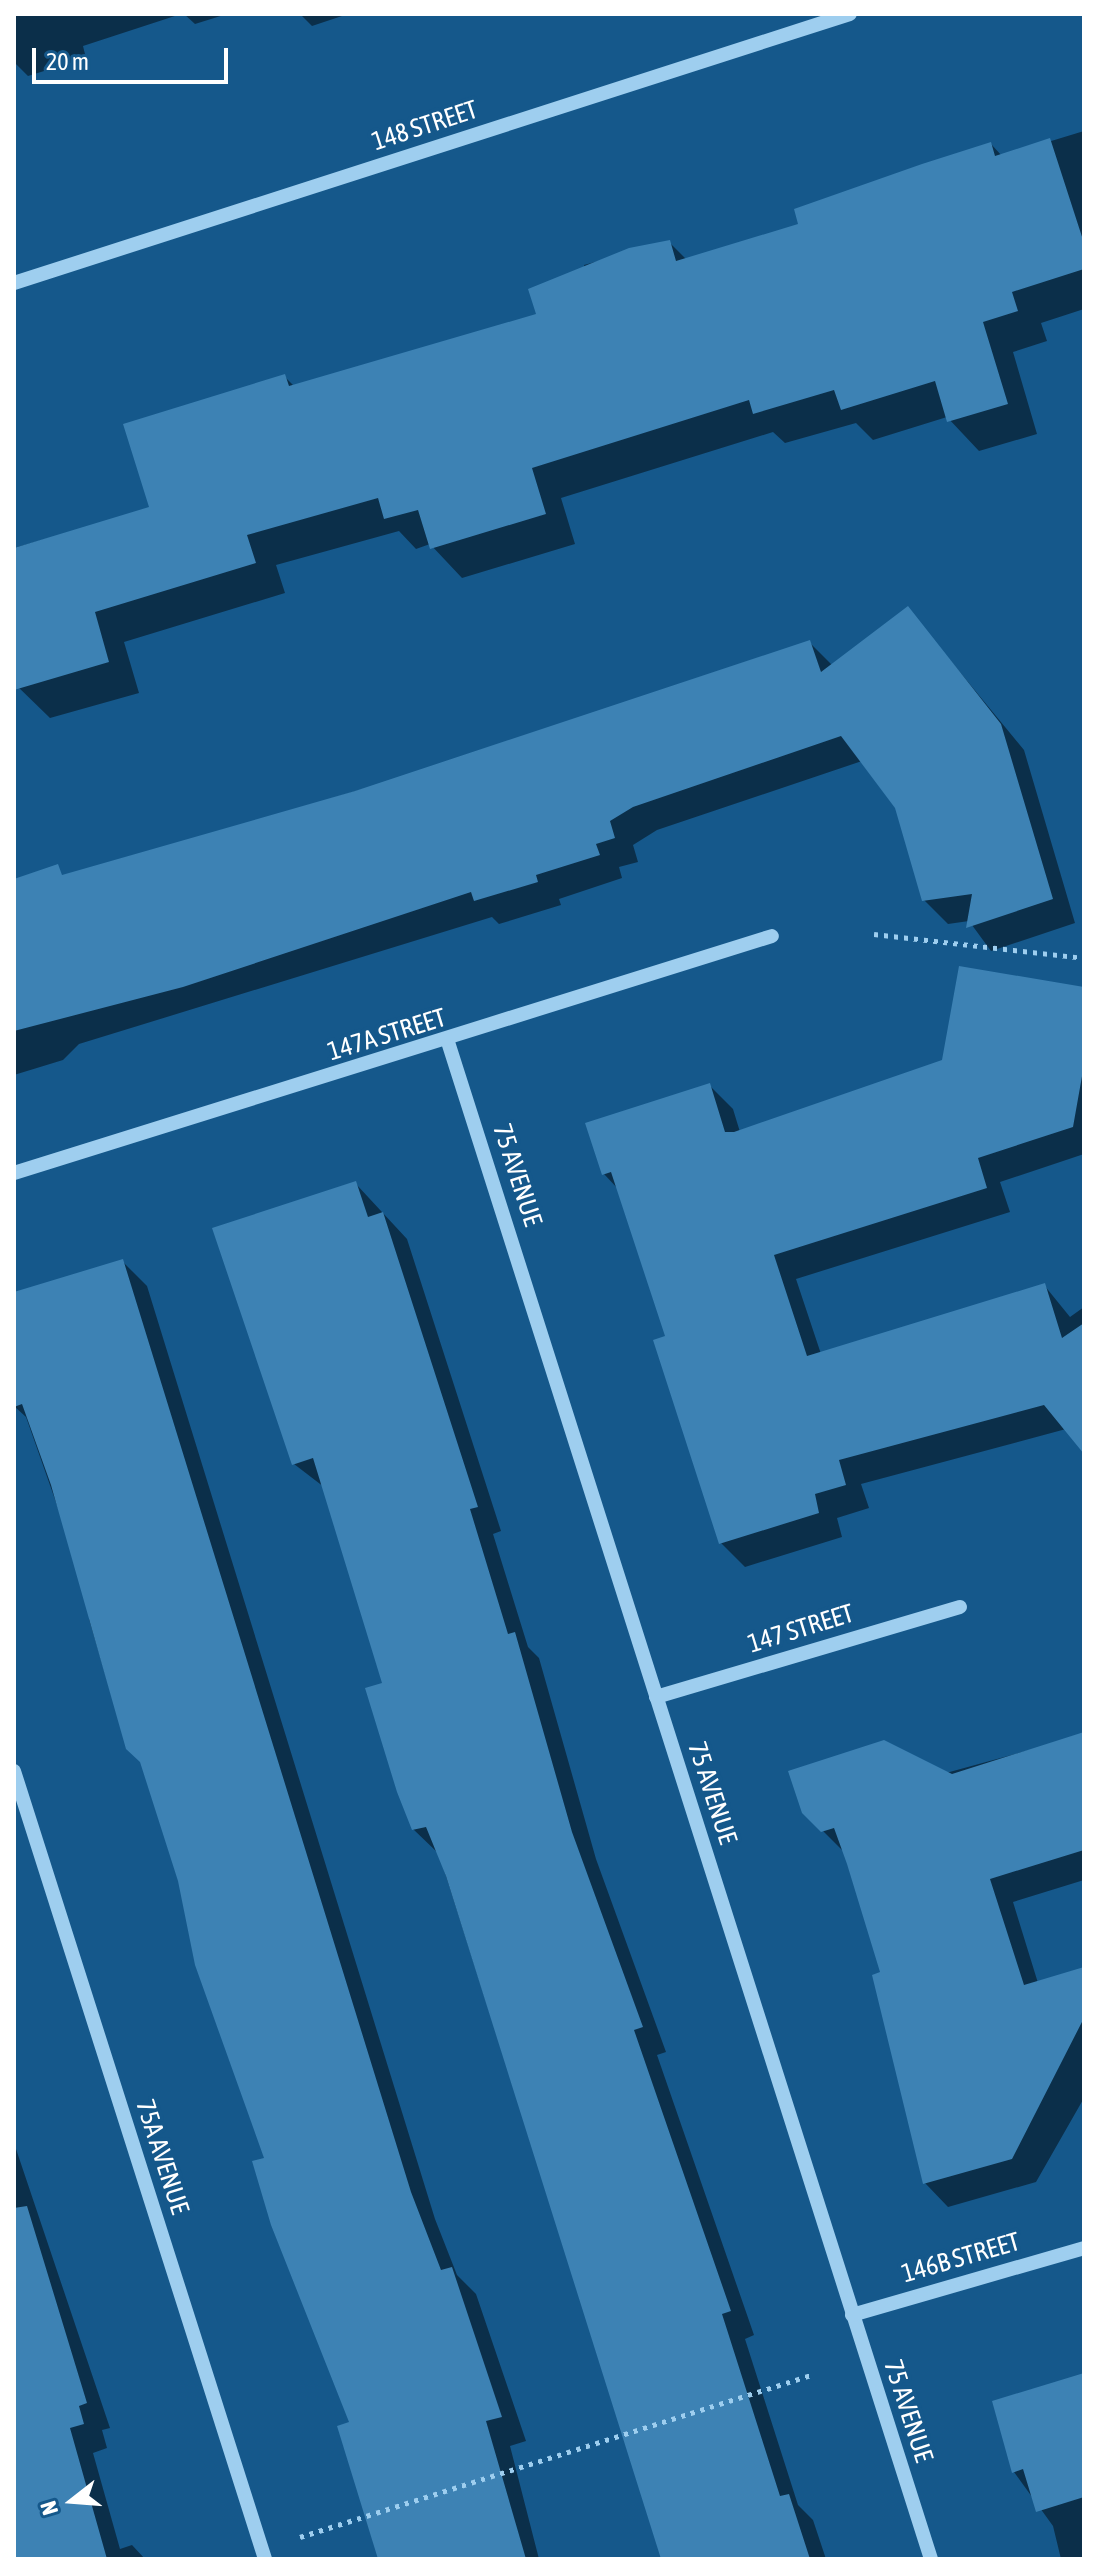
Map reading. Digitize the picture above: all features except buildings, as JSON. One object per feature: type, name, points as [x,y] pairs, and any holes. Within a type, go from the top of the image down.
[{"type":"street","name":"148 STREET","points":[[14,283],[850,14]]},
{"type":"street","name":"147A STREET","points":[[14,1173],[448,1042],[772,936]]},
{"type":"street","name":"75 AVENUE","points":[[448,1042],[931,2559]]},
{"type":"street","name":"147 STREET","points":[[656,1697],[960,1607]]},
{"type":"street","name":"75A AVENUE","points":[[14,1771],[265,2559]]},
{"type":"street","name":"146B STREET","points":[[852,2315],[1084,2248]]},
{"type":"path","points":[[874,934],[1084,958]]},
{"type":"path","points":[[298,2537],[814,2374]]}]
